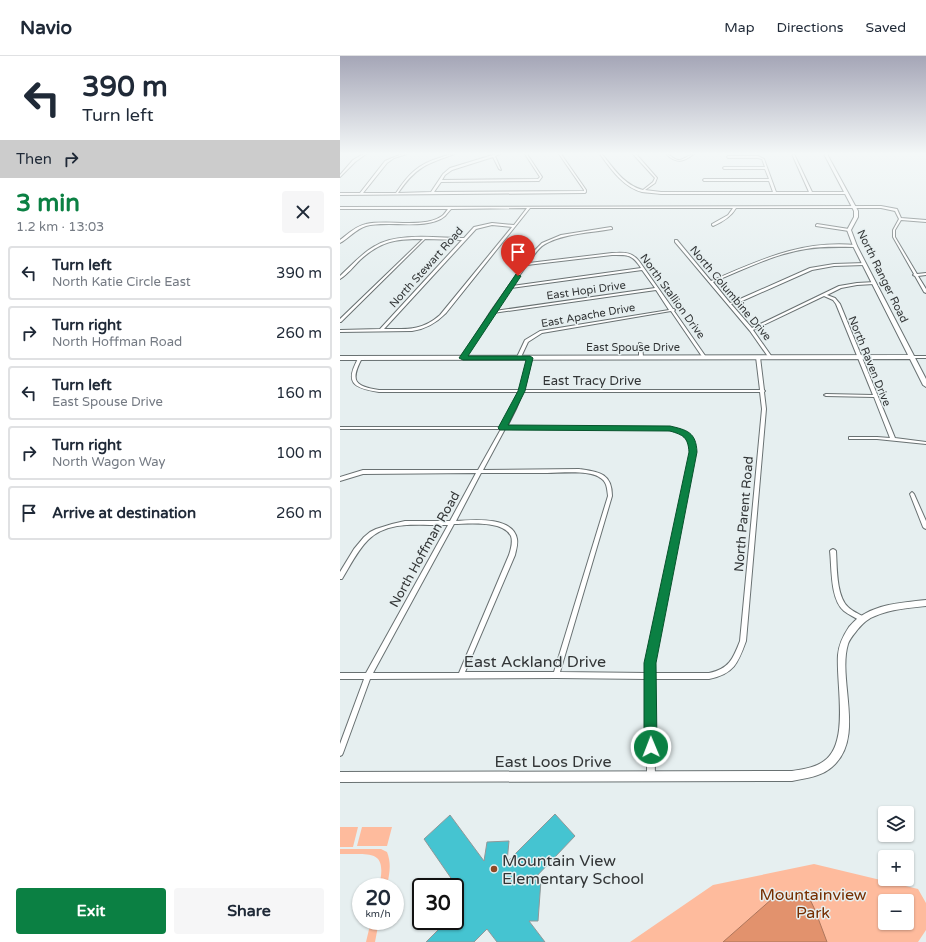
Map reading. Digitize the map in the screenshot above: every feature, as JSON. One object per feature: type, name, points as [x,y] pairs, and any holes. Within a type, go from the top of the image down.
[{"type":"street","points":[[848,195],[854,207]]},
{"type":"street","points":[[713,225],[734,212],[735,207]]},
{"type":"street","points":[[340,208],[854,207],[891,208],[896,210],[900,219]]},
{"type":"street","name":"North Ranger Road","points":[[854,207],[856,214],[849,230],[855,246],[926,385]]},
{"type":"street","points":[[340,242],[352,232],[365,225],[379,223],[433,222],[444,216],[450,208]]},
{"type":"street","points":[[340,331],[420,329],[439,319],[529,208]]},
{"type":"street","points":[[900,219],[926,221]]},
{"type":"street","points":[[900,219],[894,230],[894,237],[926,292]]},
{"type":"street","name":"North Stewart Road","points":[[381,330],[475,228],[499,224],[514,226]]},
{"type":"street","points":[[817,225],[849,230]]},
{"type":"street","points":[[463,358],[492,312],[534,253],[548,241],[569,235],[611,228]]},
{"type":"street","points":[[340,278],[377,245],[393,240],[424,238],[464,239]]},
{"type":"street","points":[[340,321],[424,238]]},
{"type":"street","name":"North Columbine Drive","points":[[676,241],[751,330],[770,357]]},
{"type":"street","points":[[711,282],[758,262],[790,251],[812,247],[855,246]]},
{"type":"street","name":"North Stallion Drive","points":[[526,264],[623,253],[630,254],[635,258],[673,310],[704,357]]},
{"type":"street","points":[[729,304],[811,269],[834,265],[864,264]]},
{"type":"street","points":[[510,287],[643,269]]},
{"type":"street","points":[[915,275],[926,274]]},
{"type":"street","points":[[751,330],[824,295],[849,285],[874,283]]},
{"type":"street","name":"East Hopi Drive","points":[[492,312],[657,289]]},
{"type":"street","name":"North Raven Drive","points":[[824,295],[834,299],[838,304],[893,440]]},
{"type":"street","name":"East Apache Drive","points":[[519,358],[526,341],[541,332],[673,310]]},
{"type":"street","points":[[640,344],[641,357]]},
{"type":"street","name":"North Parent Road","points":[[728,670],[738,656],[743,642],[764,410],[758,357]]},
{"type":"street","name":"East Spouse Drive","points":[[340,358],[926,357]]},
{"type":"street","name":"East Tracy Drive","points":[[360,358],[353,370],[352,377],[353,382],[358,387],[366,389],[522,391],[763,391]]},
{"type":"street","name":"North Hoffman Road","points":[[340,753],[368,676],[522,391],[530,358]]},
{"type":"street","points":[[826,395],[875,396]]},
{"type":"street","points":[[340,428],[661,428],[678,430],[690,437],[693,452],[650,663],[651,776]]},
{"type":"street","points":[[851,438],[926,443]]},
{"type":"street","points":[[340,479],[363,472],[590,472],[601,475],[607,480],[611,486],[610,496],[556,675]]},
{"type":"street","points":[[912,494],[926,527]]},
{"type":"street","points":[[340,577],[366,539],[377,531],[406,523],[492,524],[505,527],[512,535],[516,543],[461,675]]},
{"type":"street","points":[[833,551],[836,582],[840,601],[845,608],[862,619],[877,611],[898,606],[926,603]]},
{"type":"street","name":"East Loos Drive","points":[[340,777],[807,775],[820,770],[835,760],[843,743],[844,732],[841,659],[844,643],[854,627],[862,619]]},
{"type":"street","name":"East Ackland Drive","points":[[340,676],[709,676],[720,674],[728,670]]},
{"type":"green space","points":[[340,827],[358,827],[353,847],[340,847]]},
{"type":"green space","points":[[362,827],[392,827],[387,846],[357,846]]},
{"type":"green space","points":[[340,849],[381,849],[387,852],[389,857],[390,865],[388,878],[380,878],[381,866],[379,860],[374,856],[340,854]]},
{"type":"green space","name":"Mountainview Park","points":[[814,864],[878,879],[878,886],[906,886],[918,889],[926,903],[926,930],[918,942],[630,942],[713,885]]},
{"type":"green space","points":[[369,930],[377,930],[375,942],[366,942]]},
{"type":"shaded area","points":[[785,893],[790,896],[807,893],[827,942],[723,942],[773,898]]},
{"type":"building","name":"Mountain View Elementary School","points":[[555,814],[575,836],[533,880],[541,880],[538,921],[529,921],[545,942],[497,942],[487,929],[474,942],[426,942],[438,930],[464,930],[464,878],[451,878],[424,839],[450,815],[484,861],[487,842],[509,841],[507,862]]},
{"type":"place","name":"Mountain View Elementary School","points":[[494,869]]},
{"type":"route","points":[[518,276],[492,312],[463,358],[530,358],[522,391],[514,409],[502,428],[670,428],[678,430],[690,437],[692,443],[693,452],[650,663],[651,747]]}]
